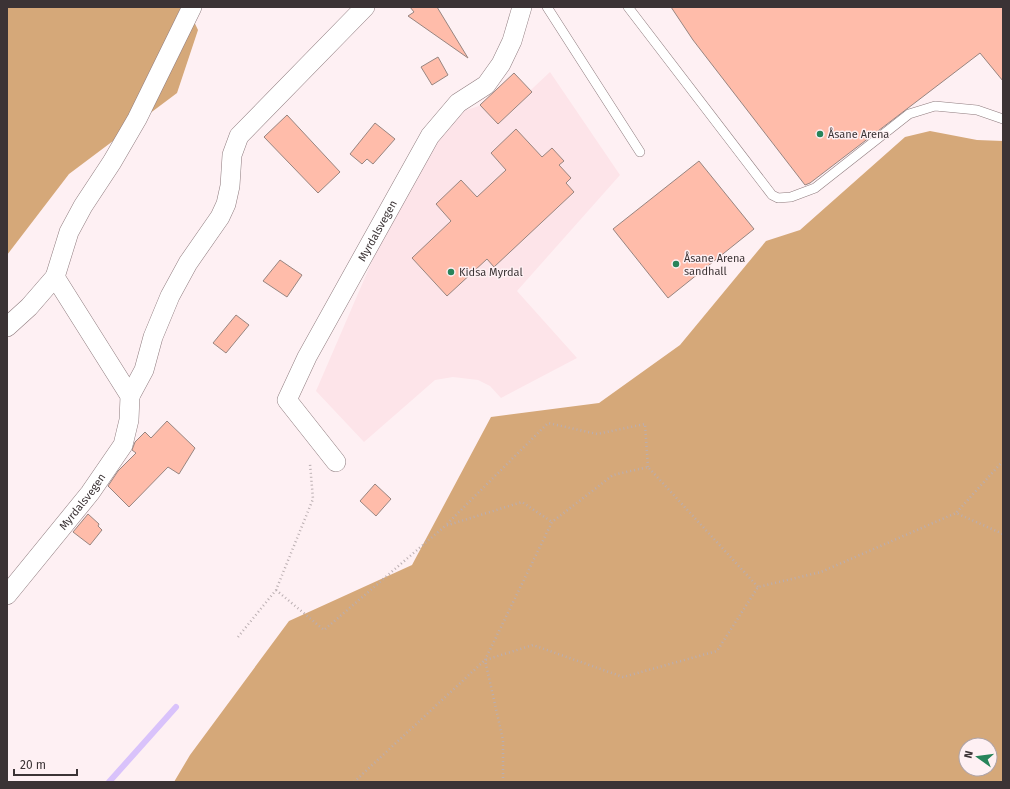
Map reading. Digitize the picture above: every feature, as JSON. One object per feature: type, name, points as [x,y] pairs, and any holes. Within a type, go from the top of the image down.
[{"type":"street","points":[[7,327],[29,307],[55,277],[70,232],[83,206],[112,162],[137,119],[192,7]]},
{"type":"street","name":"Myrdalsvegen","points":[[7,595],[90,493],[123,445],[130,420],[130,396],[144,370],[153,337],[170,296],[188,263],[220,217],[226,204],[230,186],[232,156],[238,136],[365,7]]},
{"type":"street","name":"Myrdalsvegen","points":[[336,462],[287,400],[307,358],[430,136],[458,103],[486,85],[501,64],[512,41],[522,7]]},
{"type":"street","points":[[55,277],[130,396]]},
{"type":"lane","points":[[547,7],[640,152]]},
{"type":"lane","points":[[628,7],[772,195],[778,198],[791,197],[815,188],[909,114],[935,106],[977,110],[1003,119]]},
{"type":"path","points":[[276,590],[324,630],[445,526],[548,423],[598,434],[645,424],[648,467],[758,587]]},
{"type":"path","points":[[485,660],[533,645],[623,677],[717,651],[758,587],[821,572],[956,513],[1003,461]]},
{"type":"path","points":[[238,637],[276,590],[313,499],[310,462]]},
{"type":"path","points":[[354,782],[485,660],[552,522],[613,475],[648,467]]},
{"type":"path","points":[[445,526],[522,502],[552,522]]},
{"type":"path","points":[[956,513],[1003,534]]},
{"type":"path","points":[[485,660],[503,740],[503,782]]},
{"type":"shaded area","points":[[7,7],[187,7],[198,30],[177,93],[69,174],[7,255]]},
{"type":"shaded area","name":"Kidsa Myrdal","points":[[550,72],[620,175],[517,291],[577,358],[501,398],[490,386],[478,380],[453,377],[435,380],[364,442],[316,391],[376,252],[440,138],[457,113],[482,105],[497,122]]},
{"type":"shaded area","points":[[930,131],[977,140],[1003,141],[1003,782],[174,782],[190,755],[289,621],[412,565],[491,417],[599,403],[680,345],[766,241],[800,230],[905,137]]},
{"type":"building","points":[[410,7],[437,7],[468,58],[408,16],[414,12]]},
{"type":"building","name":"Åsane Arena","points":[[671,7],[1003,7],[1003,81],[980,53],[810,183],[805,185],[693,40]]},
{"type":"building","points":[[438,57],[448,75],[432,85],[421,67]]},
{"type":"building","points":[[514,73],[532,92],[498,124],[480,105]]},
{"type":"building","points":[[287,115],[340,172],[318,193],[264,137]]},
{"type":"building","points":[[375,123],[395,139],[373,164],[367,159],[362,164],[350,154]]},
{"type":"building","points":[[516,129],[542,157],[552,148],[564,161],[559,165],[571,178],[566,183],[574,192],[494,267],[487,259],[447,296],[412,258],[451,221],[436,204],[461,180],[477,197],[506,170],[491,153]]},
{"type":"building","name":"Åsane Arena sandhall","points":[[699,161],[754,229],[668,298],[613,229]]},
{"type":"building","points":[[280,260],[302,275],[287,297],[263,281]]},
{"type":"building","points":[[236,315],[249,325],[226,353],[213,343]]},
{"type":"building","points":[[167,421],[195,448],[179,474],[168,467],[129,507],[108,486],[118,471],[136,453],[132,450],[135,442],[145,432],[151,438]]},
{"type":"building","points":[[375,484],[391,499],[376,516],[360,501]]},
{"type":"building","points":[[88,514],[99,524],[98,526],[102,530],[90,545],[73,532]]},
{"type":"waterway","points":[[109,782],[176,707]]},
{"type":"place","name":"Åsane Arena","points":[[820,134]]},
{"type":"place","name":"Åsane Arena sandhall","points":[[676,264]]},
{"type":"place","name":"Kidsa Myrdal","points":[[451,272]]}]
